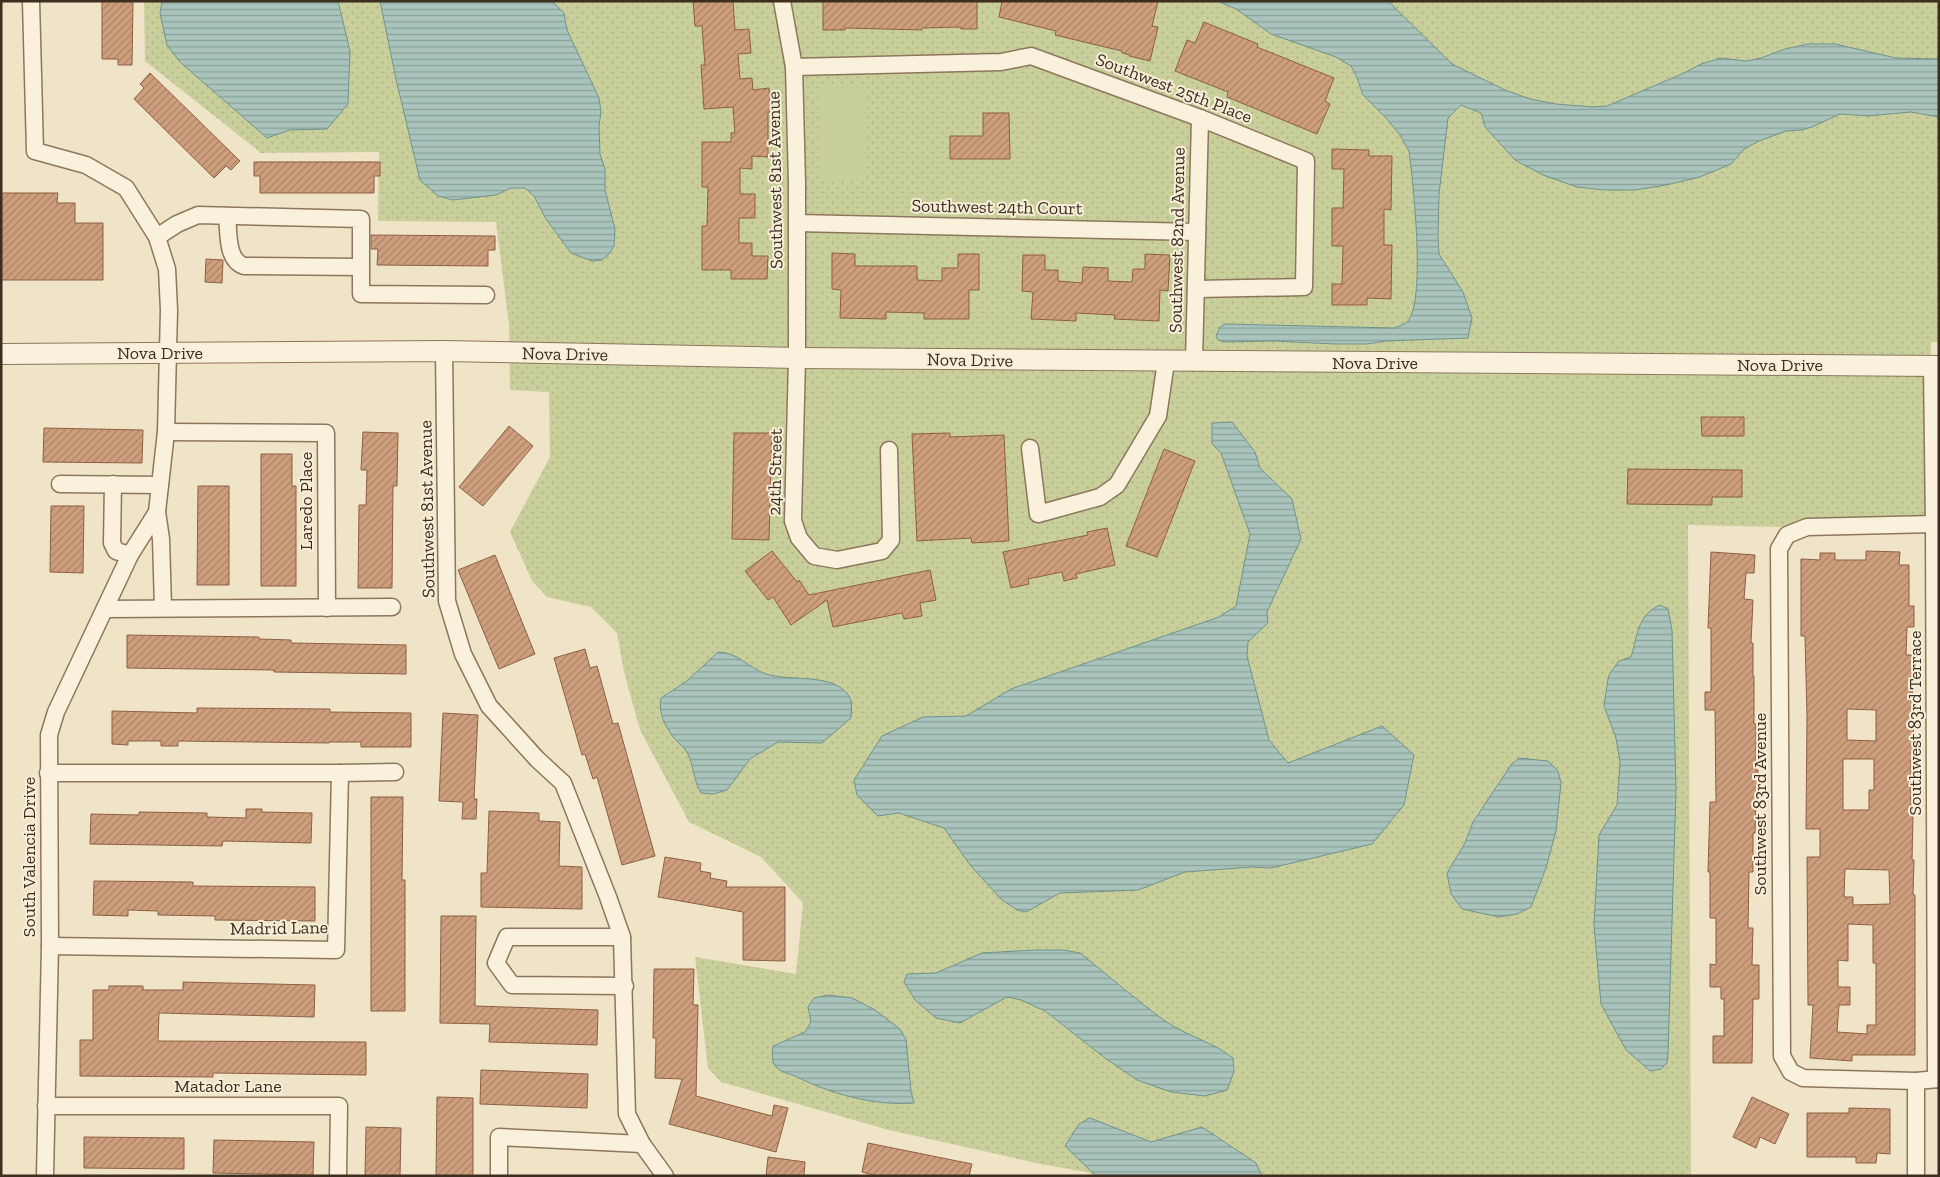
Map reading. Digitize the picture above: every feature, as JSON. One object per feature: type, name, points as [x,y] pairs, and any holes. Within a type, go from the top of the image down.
[{"type":"street","name":"South Valencia Drive","points":[[31,1],[35,150],[86,165],[126,188],[157,237],[167,270],[169,310],[166,432],[157,512],[130,555],[56,712],[49,735],[50,946],[46,1176]]},
{"type":"street","name":"Southwest 81st Avenue","points":[[782,1],[794,66],[797,358]]},
{"type":"street","name":"Southwest 25th Place","points":[[794,66],[1001,62],[1032,56],[1200,118],[1306,161],[1304,287],[1196,289]]},
{"type":"street","name":"Southwest 82nd Avenue","points":[[1194,362],[1200,118]]},
{"type":"street","points":[[157,237],[177,224],[198,215],[361,219],[361,294],[486,295]]},
{"type":"street","points":[[228,216],[232,255],[238,264],[244,266],[361,267]]},
{"type":"street","name":"Southwest 24th Court","points":[[796,223],[1197,232]]},
{"type":"street","name":"Southwest 81st Avenue","points":[[444,352],[447,601],[463,654],[489,706],[537,759],[563,783],[622,937],[628,1114],[642,1144],[665,1176]]},
{"type":"street","name":"Nova Drive","points":[[1,354],[444,352],[1166,362],[1935,366]]},
{"type":"street","name":"24th Street","points":[[797,358],[794,521],[798,538],[814,556],[837,560],[882,551],[891,540],[889,450]]},
{"type":"street","points":[[1030,448],[1038,514],[1100,497],[1117,485],[1158,416],[1166,362]]},
{"type":"street","name":"Southwest 83rd Terrace","points":[[1935,366],[1934,524],[1938,1079]]},
{"type":"street","name":"Laredo Place","points":[[166,432],[326,433],[327,608]]},
{"type":"street","points":[[60,484],[160,485]]},
{"type":"street","points":[[113,484],[112,543],[116,551],[130,555]]},
{"type":"street","points":[[157,512],[161,538],[163,608]]},
{"type":"street","name":"Southwest 83rd Avenue","points":[[1916,1080],[1802,1078],[1791,1072],[1782,1056],[1779,550],[1787,535],[1807,527],[1934,524]]},
{"type":"street","points":[[106,609],[392,607]]},
{"type":"street","points":[[48,773],[395,772]]},
{"type":"street","name":"Madrid Lane","points":[[50,946],[336,950],[340,773]]},
{"type":"street","points":[[622,937],[507,937],[496,963],[512,985],[624,986]]},
{"type":"street","points":[[1916,1176],[1916,1080],[1938,1079]]},
{"type":"street","name":"Matador Lane","points":[[46,1106],[340,1106],[338,1176]]},
{"type":"street","points":[[500,1176],[499,1137],[642,1144]]},
{"type":"green space","points":[[144,1],[1939,1],[1939,342],[1931,342],[1929,530],[1688,525],[1691,1176],[1096,1176],[1086,1172],[1041,1164],[889,1130],[721,1082],[708,1068],[695,957],[796,974],[803,903],[761,857],[689,822],[640,730],[624,672],[617,633],[591,607],[547,597],[532,581],[510,532],[550,457],[549,392],[510,390],[509,325],[496,222],[378,221],[379,152],[261,153],[145,61]]},
{"type":"green space","points":[[820,87],[867,87],[866,180],[819,179]]},
{"type":"water","points":[[162,1],[338,1],[350,51],[348,104],[327,129],[290,130],[267,138],[180,62],[167,45],[160,13]]},
{"type":"water","points":[[380,1],[552,1],[564,13],[567,30],[599,98],[601,112],[599,126],[600,154],[605,169],[605,190],[615,229],[614,246],[609,254],[602,260],[592,261],[571,253],[546,219],[534,196],[525,188],[511,188],[496,195],[453,200],[438,196],[420,180]]},
{"type":"water","points":[[1217,1],[1388,1],[1452,64],[1505,90],[1530,99],[1556,104],[1593,107],[1607,106],[1701,64],[1721,58],[1746,61],[1808,44],[1835,44],[1896,58],[1939,59],[1939,117],[1911,112],[1868,116],[1840,114],[1812,127],[1786,131],[1759,141],[1744,149],[1731,164],[1700,177],[1635,190],[1604,190],[1577,187],[1543,175],[1515,160],[1485,127],[1481,113],[1461,105],[1448,118],[1439,194],[1438,237],[1439,254],[1463,292],[1472,318],[1468,338],[1386,341],[1367,344],[1275,341],[1225,342],[1218,340],[1216,336],[1220,327],[1225,324],[1394,328],[1403,324],[1408,321],[1413,308],[1416,289],[1417,239],[1409,151],[1400,135],[1363,95],[1351,66],[1336,57],[1271,34],[1236,9]]},
{"type":"water","points":[[1232,422],[1255,452],[1260,468],[1292,499],[1301,539],[1267,612],[1268,623],[1248,642],[1247,656],[1269,740],[1288,763],[1382,726],[1414,755],[1404,805],[1372,844],[1271,868],[1252,867],[1185,872],[1138,890],[1060,893],[1026,912],[1017,910],[1001,899],[970,865],[944,828],[899,813],[878,816],[857,795],[854,780],[882,736],[923,717],[966,716],[1011,689],[1219,617],[1236,606],[1250,534],[1221,453],[1212,444],[1212,423]]},
{"type":"water","points":[[1660,605],[1668,609],[1672,630],[1676,789],[1668,1054],[1667,1063],[1661,1069],[1650,1071],[1626,1050],[1601,1004],[1594,925],[1599,835],[1617,805],[1620,762],[1616,738],[1604,706],[1608,679],[1619,661],[1631,657],[1643,620],[1652,609]]},
{"type":"water","points":[[718,652],[737,657],[766,674],[822,681],[842,688],[850,698],[851,718],[822,743],[778,742],[750,759],[727,790],[713,794],[701,793],[686,750],[674,738],[665,724],[660,704],[661,698],[687,681]]},
{"type":"water","points":[[1519,758],[1548,761],[1558,771],[1561,783],[1556,831],[1546,868],[1531,907],[1517,914],[1499,917],[1462,909],[1451,894],[1447,873],[1465,843],[1473,822],[1511,765]]},
{"type":"water","points":[[1064,950],[1080,953],[1165,1021],[1225,1052],[1233,1058],[1234,1072],[1227,1090],[1205,1096],[1171,1092],[1137,1080],[1105,1058],[1045,1011],[1021,1000],[1007,997],[960,1023],[936,1018],[915,1000],[904,982],[907,974],[936,973],[982,953]]},
{"type":"water","points":[[828,995],[852,998],[875,1010],[900,1029],[906,1040],[914,1103],[868,1101],[823,1088],[781,1071],[775,1066],[772,1058],[773,1046],[805,1032],[811,1022],[808,1007],[814,998]]},
{"type":"water","points":[[1090,1118],[1151,1142],[1202,1127],[1256,1163],[1262,1176],[1096,1176],[1065,1146],[1079,1124]]},
{"type":"building","points":[[102,1],[133,1],[132,65],[118,65],[118,59],[102,59]]},
{"type":"building","points":[[693,1],[733,1],[735,30],[749,29],[751,53],[738,54],[740,79],[752,78],[753,90],[769,88],[771,112],[768,112],[768,157],[752,156],[752,169],[740,168],[740,194],[755,194],[755,218],[739,218],[739,243],[752,243],[752,256],[768,256],[767,279],[731,279],[731,270],[702,270],[702,226],[707,226],[708,187],[702,187],[702,142],[731,142],[731,133],[735,133],[733,107],[704,109],[701,65],[705,65],[702,26],[695,26]]},
{"type":"building","points":[[823,1],[977,1],[977,29],[961,29],[961,27],[922,28],[922,30],[845,28],[845,30],[823,30]]},
{"type":"building","points":[[1002,1],[1158,1],[1152,26],[1158,27],[1150,61],[1129,56],[1122,53],[1122,51],[1055,35],[1056,31],[999,17]]},
{"type":"building","points":[[1204,22],[1258,44],[1257,47],[1334,78],[1325,101],[1330,104],[1317,134],[1227,97],[1228,92],[1175,71],[1187,40],[1195,43]]},
{"type":"building","points":[[150,73],[240,161],[231,170],[226,166],[214,178],[134,99],[144,88],[140,84]]},
{"type":"building","points":[[983,113],[1009,113],[1010,159],[950,159],[950,136],[983,136]]},
{"type":"building","points":[[1332,149],[1369,150],[1369,156],[1392,156],[1391,210],[1384,209],[1384,245],[1392,245],[1391,299],[1367,298],[1367,305],[1332,305],[1332,284],[1342,284],[1343,246],[1332,246],[1332,208],[1343,208],[1344,169],[1332,169]]},
{"type":"building","points":[[254,162],[380,162],[380,176],[374,176],[374,193],[260,193],[260,176],[254,176]]},
{"type":"building","points":[[1,193],[58,193],[57,203],[75,203],[75,223],[103,223],[103,280],[1,280]]},
{"type":"building","points":[[371,235],[495,236],[495,250],[488,250],[488,266],[377,265],[378,249],[371,249]]},
{"type":"building","points":[[832,253],[855,254],[855,266],[917,266],[917,280],[942,281],[942,268],[958,268],[958,254],[979,254],[979,290],[969,290],[969,319],[924,319],[924,313],[886,312],[886,319],[840,318],[841,290],[832,289]]},
{"type":"building","points":[[1145,254],[1170,255],[1168,291],[1160,290],[1159,321],[1114,319],[1115,315],[1076,313],[1076,321],[1031,319],[1033,292],[1022,291],[1023,255],[1045,255],[1045,270],[1058,270],[1058,281],[1082,283],[1083,267],[1108,268],[1108,281],[1132,282],[1133,269],[1145,269]]},
{"type":"building","points":[[206,259],[223,260],[222,283],[205,282]]},
{"type":"building","points":[[1701,417],[1744,417],[1744,436],[1702,436]]},
{"type":"building","points":[[509,426],[533,446],[483,506],[459,487]]},
{"type":"building","points":[[44,428],[143,430],[142,463],[43,462]]},
{"type":"building","points":[[363,432],[398,433],[397,486],[393,486],[392,588],[358,588],[359,505],[366,505],[367,470],[361,470]]},
{"type":"building","points":[[734,433],[772,433],[769,540],[732,539]]},
{"type":"building","points":[[950,433],[950,437],[1004,435],[1009,541],[972,543],[971,538],[917,541],[912,434]]},
{"type":"building","points":[[1164,449],[1195,461],[1157,557],[1126,546]]},
{"type":"building","points":[[261,454],[292,454],[292,486],[296,486],[296,586],[261,586]]},
{"type":"building","points":[[1628,469],[1742,470],[1742,497],[1712,497],[1712,505],[1627,504]]},
{"type":"building","points":[[198,486],[229,486],[229,585],[197,585]]},
{"type":"building","points":[[51,506],[84,506],[83,573],[50,572]]},
{"type":"building","points":[[1107,528],[1115,565],[1076,574],[1077,578],[1064,581],[1062,572],[1028,579],[1029,584],[1011,588],[1003,552],[1088,535],[1087,532]]},
{"type":"building","points":[[772,551],[797,582],[799,580],[809,595],[930,570],[936,600],[920,603],[922,616],[904,619],[902,613],[833,627],[827,600],[791,625],[773,597],[768,600],[745,571]]},
{"type":"building","points":[[1866,551],[1900,552],[1899,565],[1909,565],[1909,606],[1914,606],[1914,627],[1907,627],[1906,655],[1915,655],[1915,674],[1912,674],[1914,760],[1911,760],[1911,815],[1913,815],[1913,895],[1915,895],[1915,1055],[1852,1055],[1852,1061],[1810,1058],[1813,1005],[1808,1005],[1807,857],[1820,857],[1820,829],[1806,829],[1807,717],[1805,636],[1801,636],[1801,559],[1820,560],[1820,553],[1835,553],[1835,560],[1866,560]],"holes":[[[1847,709],[1876,710],[1876,741],[1847,740]],[[1843,759],[1874,759],[1874,790],[1869,790],[1869,810],[1843,810]],[[1845,869],[1889,870],[1890,904],[1853,905],[1853,897],[1844,897]],[[1848,924],[1873,925],[1873,963],[1876,963],[1876,1025],[1867,1025],[1867,1034],[1837,1032],[1839,1005],[1850,1005],[1850,987],[1838,987],[1838,960],[1848,961]]]},
{"type":"building","points":[[1711,552],[1755,555],[1754,573],[1746,573],[1744,599],[1753,600],[1751,643],[1753,643],[1756,770],[1758,770],[1755,833],[1753,833],[1753,872],[1749,872],[1748,928],[1753,928],[1752,965],[1759,965],[1759,999],[1753,999],[1752,1063],[1713,1063],[1713,1036],[1724,1036],[1724,999],[1721,999],[1721,987],[1710,987],[1710,964],[1716,965],[1716,918],[1710,918],[1710,872],[1708,872],[1710,802],[1716,802],[1715,710],[1705,710],[1705,692],[1711,692],[1711,628],[1708,628]]},
{"type":"building","points":[[495,555],[535,654],[499,669],[458,570]]},
{"type":"building","points":[[127,635],[259,637],[259,639],[291,640],[291,643],[406,645],[406,674],[127,668]]},
{"type":"building","points":[[585,649],[590,668],[597,666],[613,724],[618,723],[655,856],[622,865],[597,777],[593,779],[585,754],[582,755],[554,658]]},
{"type":"building","points":[[197,708],[330,709],[330,712],[411,713],[411,747],[361,747],[361,742],[178,741],[178,746],[161,746],[161,741],[128,741],[128,745],[112,744],[112,711],[197,713]]},
{"type":"building","points":[[443,713],[478,715],[474,799],[477,799],[476,819],[462,819],[463,802],[439,801]]},
{"type":"building","points":[[371,797],[403,797],[402,880],[405,880],[405,1011],[371,1011]]},
{"type":"building","points":[[246,809],[262,809],[262,812],[312,813],[311,843],[223,841],[222,846],[90,844],[91,814],[139,815],[139,812],[207,813],[207,817],[246,818]]},
{"type":"building","points":[[489,811],[539,813],[539,821],[560,822],[559,866],[582,867],[582,909],[481,907],[481,873],[487,873]]},
{"type":"building","points":[[665,857],[701,863],[700,871],[711,873],[710,878],[727,881],[726,887],[785,887],[785,961],[743,960],[743,912],[658,897]]},
{"type":"building","points":[[94,881],[193,882],[193,886],[315,887],[315,921],[215,920],[215,916],[158,915],[158,911],[128,910],[128,916],[93,915]]},
{"type":"building","points":[[441,916],[476,916],[475,1006],[598,1010],[597,1045],[489,1042],[490,1024],[440,1023]]},
{"type":"building","points":[[654,969],[694,969],[693,1005],[698,1005],[696,1096],[772,1116],[774,1105],[788,1108],[776,1152],[669,1124],[682,1079],[655,1078],[656,1038],[653,1038]]},
{"type":"building","points":[[183,982],[315,985],[314,1017],[159,1013],[158,1041],[366,1042],[366,1075],[213,1073],[213,1077],[80,1076],[80,1040],[93,1040],[93,990],[109,990],[109,986],[143,986],[143,990],[183,990]]},
{"type":"building","points":[[481,1070],[588,1074],[587,1108],[480,1104]]},
{"type":"building","points":[[437,1097],[473,1098],[473,1176],[436,1176]]},
{"type":"building","points":[[1752,1097],[1789,1114],[1775,1144],[1760,1137],[1756,1148],[1733,1137]]},
{"type":"building","points":[[1849,1108],[1890,1109],[1890,1154],[1877,1153],[1876,1163],[1856,1163],[1856,1157],[1807,1157],[1807,1113],[1849,1113]]},
{"type":"building","points":[[366,1127],[401,1128],[400,1176],[365,1176]]},
{"type":"building","points":[[84,1137],[184,1138],[184,1169],[84,1168]]},
{"type":"building","points":[[214,1140],[314,1142],[313,1175],[213,1173]]},
{"type":"building","points":[[868,1143],[972,1164],[969,1176],[878,1176],[862,1172]]},
{"type":"building","points":[[768,1157],[805,1162],[804,1176],[766,1176]]}]
